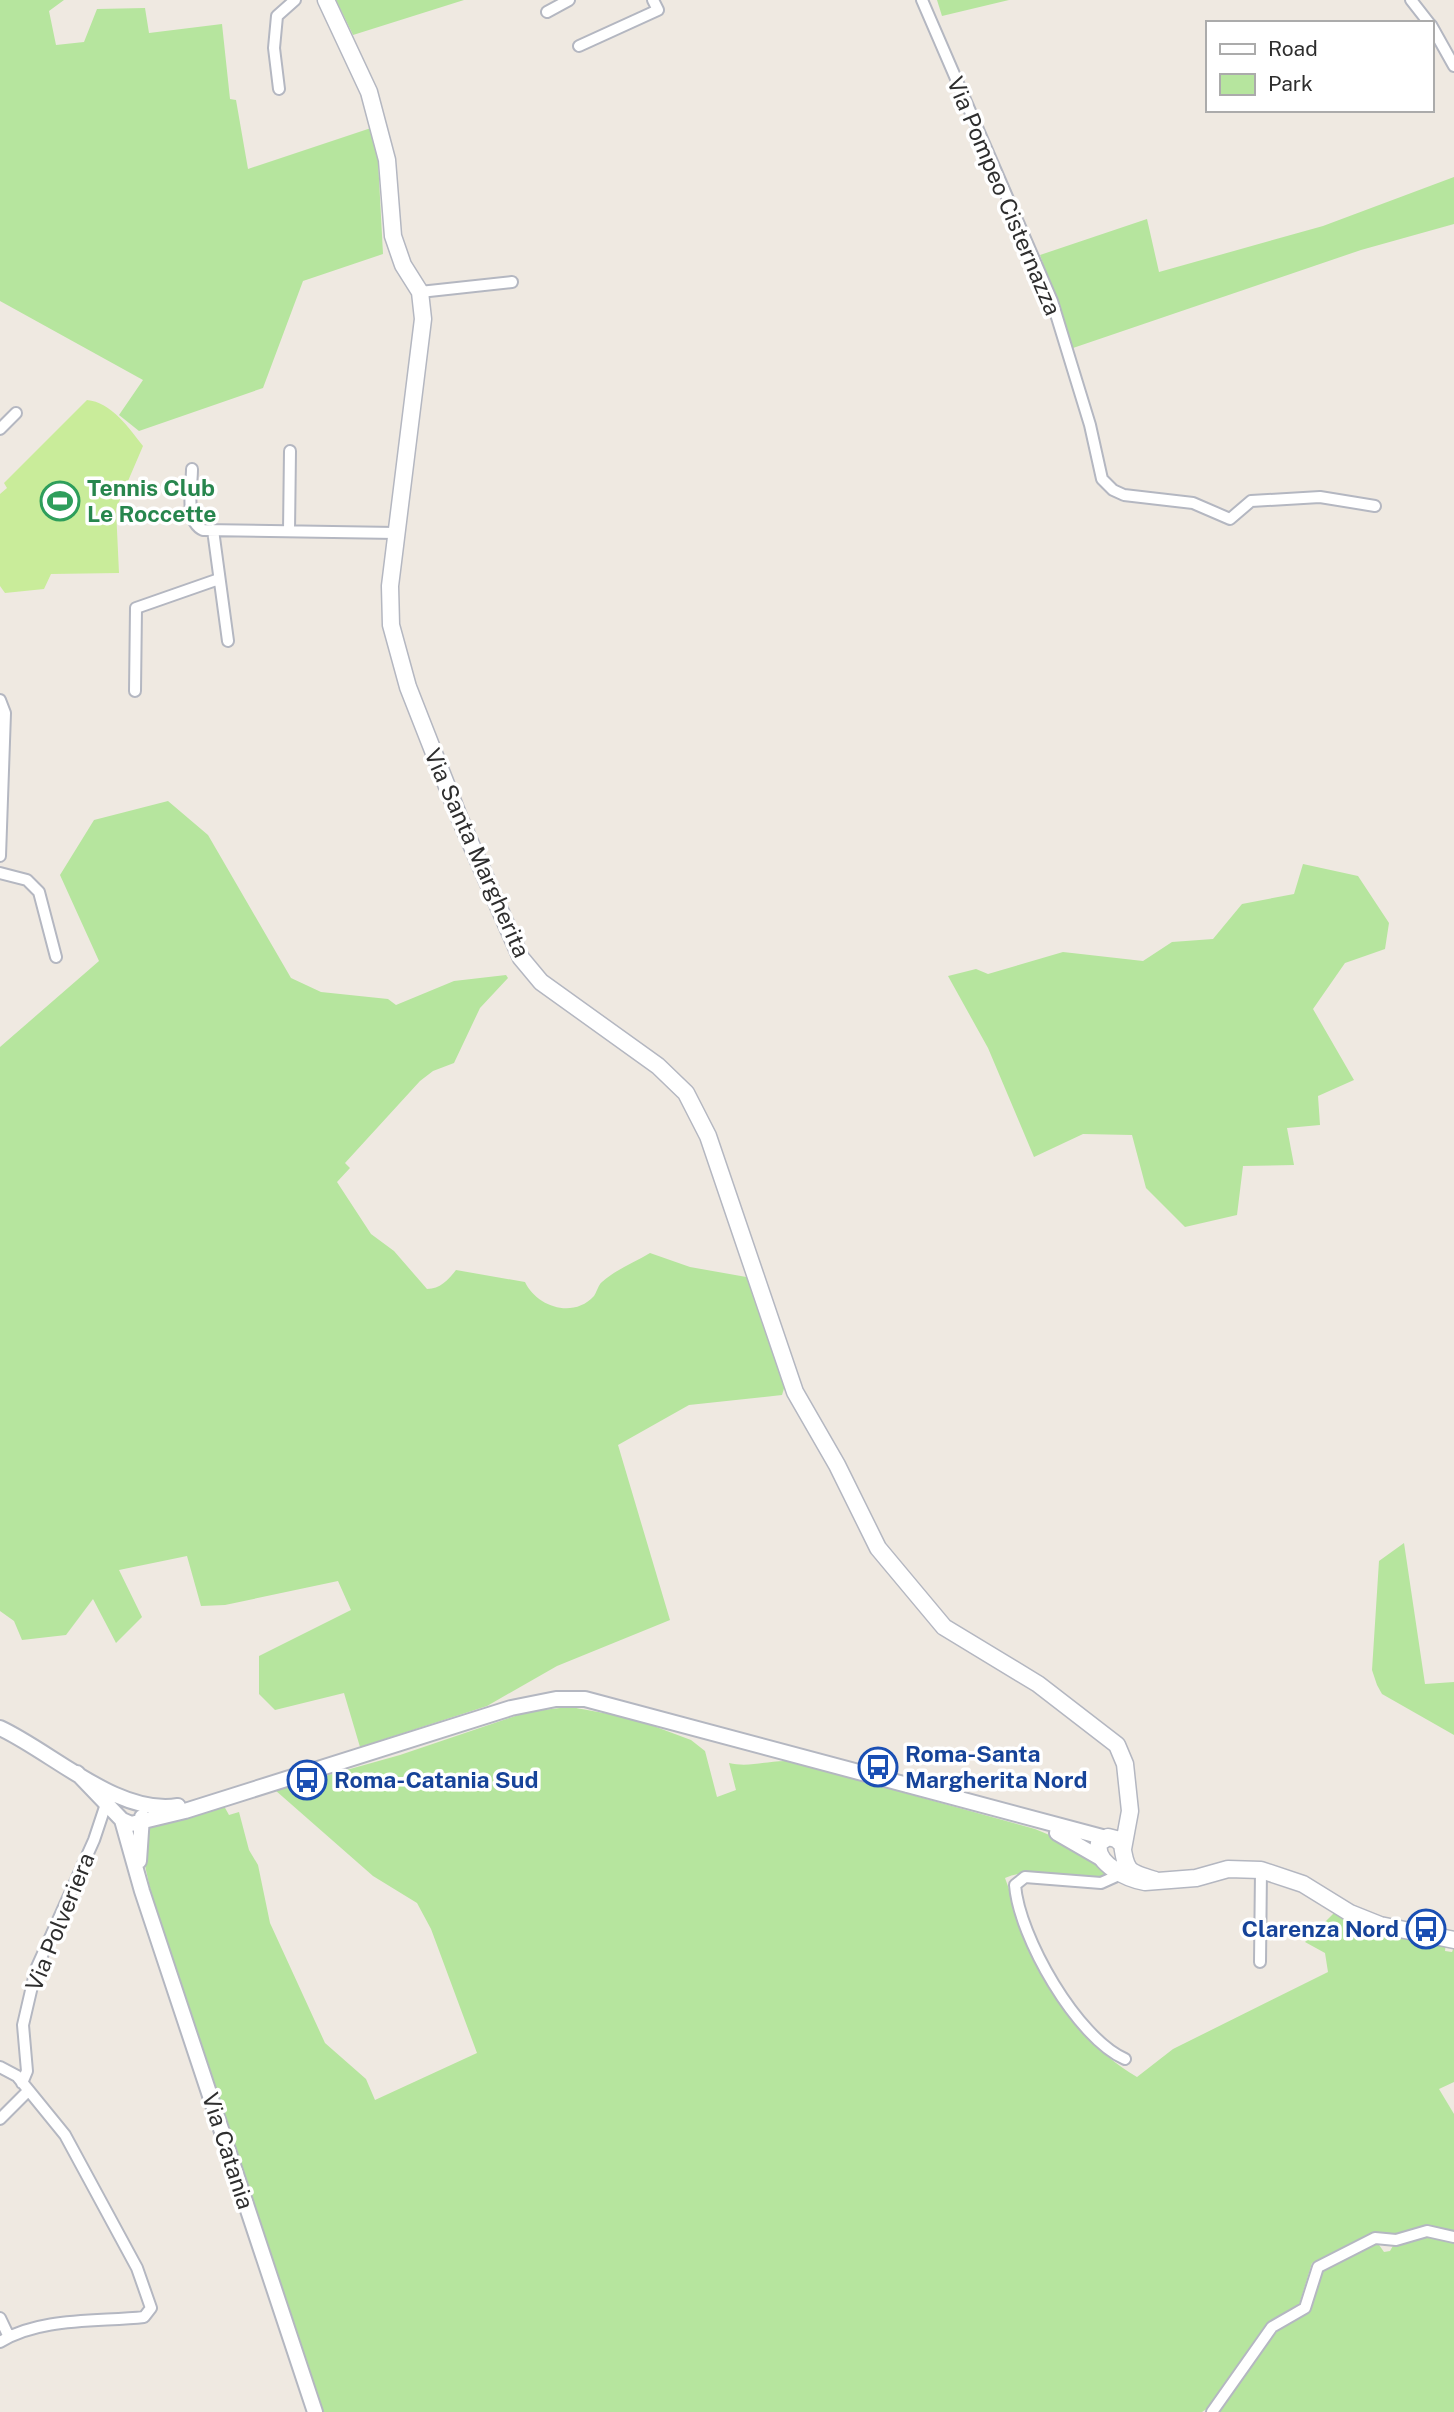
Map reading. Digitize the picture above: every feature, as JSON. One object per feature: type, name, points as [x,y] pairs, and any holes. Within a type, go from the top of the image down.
[{"type":"main road","name":"Via Santa Margherita","points":[[326,0],[369,92],[387,160],[393,236],[403,265],[420,292],[423,319],[389,603],[398,657],[459,817],[521,958],[541,982],[658,1066],[685,1093],[708,1136],[795,1392],[883,1557],[944,1627],[1024,1675],[1117,1745],[1122,1754],[1129,1795],[1129,1828],[1113,1856]]},
{"type":"main road","points":[[1129,1795],[1124,1818],[1107,1838],[1119,1841],[1113,1856],[1121,1874],[1145,1882],[1196,1878],[1228,1869],[1261,1870],[1303,1884],[1338,1906],[1380,1925],[1454,1940]]},
{"type":"main road","points":[[1113,1856],[1134,1874],[1155,1880]]},
{"type":"street","points":[[279,89],[274,48],[277,16],[295,0]]},
{"type":"street","points":[[547,12],[569,0]]},
{"type":"street","points":[[579,46],[658,10],[653,0]]},
{"type":"street","name":"Via Pompeo Cisternazza","points":[[922,0],[1052,301],[1090,425],[1102,479],[1113,490],[1124,495],[1193,503],[1230,519],[1251,501],[1320,497],[1375,506]]},
{"type":"street","points":[[1411,0],[1428,21]]},
{"type":"street","points":[[1433,29],[1454,66]]},
{"type":"street","points":[[420,292],[512,282]]},
{"type":"street","points":[[0,429],[16,414]]},
{"type":"street","points":[[289,531],[290,451]]},
{"type":"street","points":[[192,469],[192,523],[203,530],[396,533]]},
{"type":"street","points":[[213,530],[228,641]]},
{"type":"street","points":[[135,691],[136,608],[219,579]]},
{"type":"street","points":[[0,700],[5,713],[0,856]]},
{"type":"street","points":[[0,873],[27,880],[39,892],[56,957]]},
{"type":"street","points":[[77,1773],[106,1804],[133,1815],[215,1801],[511,1708],[556,1699],[585,1699],[1107,1838]]},
{"type":"street","points":[[0,1728],[77,1773],[133,1815]]},
{"type":"street","name":"Via Polveriera","points":[[25,2087],[27,2071],[23,2025],[36,1969],[94,1840],[106,1804]]},
{"type":"street","name":"Via Catania","points":[[133,1815],[142,1891],[315,2412]]},
{"type":"street","points":[[1028,1819],[1073,1841],[1113,1856]]},
{"type":"street","points":[[1260,1962],[1261,1870]]},
{"type":"street","points":[[1121,1874],[1101,1882],[1025,1877],[1015,1885],[1032,1949],[1056,1988],[1102,2042],[1114,2054],[1125,2059]]},
{"type":"street","points":[[0,2067],[17,2076],[65,2135],[137,2267],[151,2308],[144,2317],[47,2326],[4,2339],[0,2318]]},
{"type":"street","points":[[0,2119],[25,2087]]},
{"type":"street","points":[[1212,2412],[1272,2327],[1305,2308],[1318,2267],[1375,2238],[1396,2240],[1427,2231],[1454,2237]]},
{"type":"green space","points":[[0,0],[64,0],[49,11],[56,45],[84,42],[97,9],[145,8],[149,33],[222,24],[230,99],[236,100],[248,169],[371,128],[378,160],[383,254],[303,281],[263,388],[139,431],[119,415],[143,380],[0,301]]},
{"type":"green space","points":[[336,0],[464,0],[353,35]]},
{"type":"green space","points":[[937,0],[1009,0],[942,16]]},
{"type":"green space","points":[[1454,177],[1454,224],[1361,250],[1073,348],[1040,255],[1147,219],[1159,272],[1323,226]]},
{"type":"green space","name":"Tennis Club Le Roccette","points":[[87,400],[112,411],[143,446],[116,509],[119,573],[51,574],[44,589],[5,593],[0,586],[0,494],[7,488],[4,483]]},
{"type":"green space","points":[[168,801],[208,835],[291,978],[321,992],[388,999],[396,1005],[454,981],[506,975],[508,978],[480,1008],[454,1063],[433,1071],[420,1081],[345,1163],[350,1168],[337,1182],[371,1234],[394,1251],[427,1289],[440,1286],[456,1270],[525,1282],[538,1298],[547,1303],[556,1307],[576,1307],[594,1296],[599,1285],[607,1278],[650,1253],[690,1267],[752,1278],[786,1382],[782,1395],[689,1405],[618,1445],[670,1620],[557,1666],[487,1706],[360,1747],[344,1693],[275,1710],[259,1694],[259,1656],[351,1610],[338,1581],[225,1605],[201,1606],[187,1556],[119,1570],[142,1617],[116,1643],[93,1599],[66,1635],[22,1640],[14,1621],[0,1611],[0,1047],[99,961],[60,875],[94,820]]},
{"type":"green space","points":[[1303,864],[1358,876],[1389,923],[1385,949],[1345,963],[1313,1009],[1354,1080],[1318,1096],[1320,1125],[1287,1128],[1294,1165],[1243,1166],[1237,1215],[1185,1227],[1146,1188],[1132,1135],[1083,1134],[1034,1157],[988,1048],[948,976],[976,969],[988,974],[1063,952],[1143,961],[1172,942],[1213,939],[1242,904],[1294,894]]},
{"type":"green space","points":[[1404,1543],[1425,1684],[1454,1682],[1454,1735],[1382,1694],[1372,1670],[1379,1561]]},
{"type":"green space","points":[[568,1707],[624,1715],[691,1740],[705,1751],[717,1797],[736,1790],[729,1763],[744,1765],[789,1761],[1035,1829],[1059,1839],[1116,1874],[1088,1877],[1032,1873],[1005,1878],[1039,1963],[1070,2016],[1111,2060],[1137,2077],[1173,2049],[1328,1972],[1325,1953],[1305,1942],[1336,1911],[1446,1943],[1445,1951],[1452,1952],[1454,1947],[1454,2082],[1439,2089],[1454,2114],[1454,2232],[1373,2235],[1312,2263],[1299,2305],[1270,2323],[1211,2406],[1202,2412],[322,2412],[153,1902],[142,1852],[145,1828],[224,1806],[229,1815],[239,1812],[249,1850],[258,1865],[270,1923],[325,2043],[366,2079],[375,2100],[477,2053],[431,1929],[417,1903],[373,1876],[275,1790],[400,1755],[527,1712]]},
{"type":"green space","points":[[1428,2235],[1454,2240],[1454,2412],[1217,2412],[1223,2399],[1238,2385],[1274,2329],[1309,2308],[1322,2268],[1377,2242],[1384,2252],[1390,2251],[1394,2244]]},
{"type":"place","name":"Tennis Club Le Roccette","points":[[60,501]]},
{"type":"place","name":"Roma-Santa Margherita Nord","points":[[878,1767]]},
{"type":"place","name":"Roma-Catania Sud","points":[[307,1780]]},
{"type":"place","name":"Clarenza Nord","points":[[1426,1929]]}]
